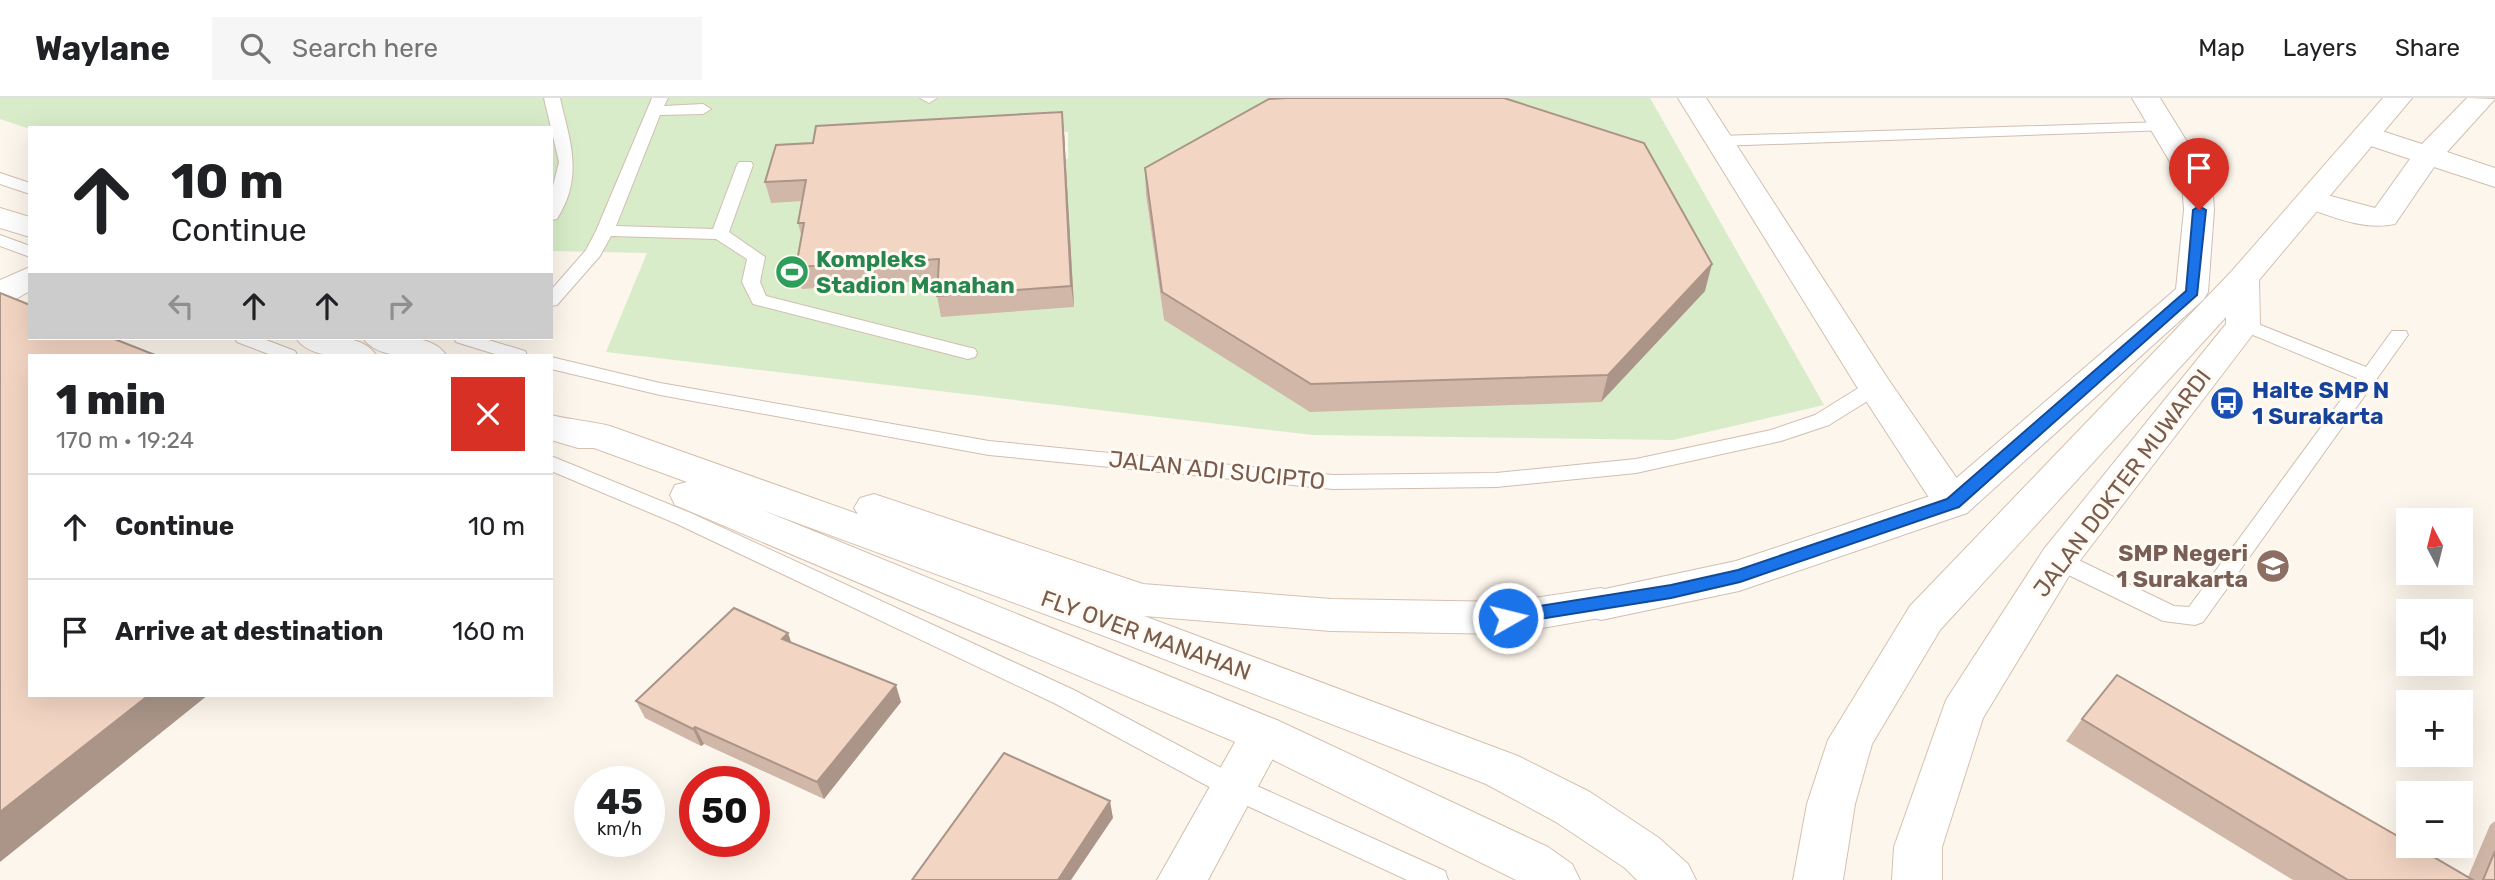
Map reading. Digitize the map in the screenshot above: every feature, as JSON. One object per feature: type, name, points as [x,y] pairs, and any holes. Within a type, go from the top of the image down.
[{"type":"main road","points":[[1692,98],[1875,387],[1953,503]]},
{"type":"main road","points":[[1818,880],[1831,804],[1851,740],[1925,618],[2243,279],[2398,98]]},
{"type":"main road","points":[[2312,200],[2368,217],[2384,217],[2428,155],[2476,104]]},
{"type":"main road","points":[[1543,872],[1263,734],[969,631],[609,462],[581,447],[572,431],[614,422],[683,442],[1142,600],[1331,615],[1508,618],[1601,604],[1740,576],[1953,503],[2192,292],[2199,210],[2197,182],[2155,112]]},
{"type":"main road","points":[[2366,135],[2495,178]]},
{"type":"main road","points":[[0,199],[28,209]]},
{"type":"main road","points":[[0,217],[28,227]]},
{"type":"main road","points":[[0,294],[28,279]]},
{"type":"main road","points":[[2243,279],[2243,324]]},
{"type":"main road","name":"JALAN DOKTER MUWARDI","points":[[1917,880],[1918,847],[1962,713],[2058,561],[2243,324]]},
{"type":"main road","points":[[318,340],[356,354]]},
{"type":"main road","points":[[386,340],[426,354]]},
{"type":"main road","name":"FLY OVER MANAHAN","points":[[572,431],[1130,628],[1502,770],[1573,807],[1642,853],[1671,880]]},
{"type":"main road","points":[[1182,880],[1263,734]]},
{"type":"lane","points":[[552,98],[567,162],[553,211]]},
{"type":"lane","points":[[553,299],[594,252],[657,105],[703,109]]},
{"type":"lane","points":[[1719,141],[2155,112]]},
{"type":"lane","points":[[720,234],[744,166]]},
{"type":"lane","points":[[0,178],[28,188]]},
{"type":"lane","points":[[605,231],[720,234],[756,257],[751,282],[759,300],[968,353]]},
{"type":"lane","points":[[0,240],[28,251]]},
{"type":"lane","points":[[2243,324],[2370,376]]},
{"type":"lane","points":[[2058,561],[2171,615],[2195,616],[2399,335]]},
{"type":"lane","points":[[249,340],[280,352]]},
{"type":"lane","points":[[471,340],[513,350]]},
{"type":"lane","name":"JALAN ADI SUCIPTO","points":[[553,363],[660,388],[989,448],[1333,482],[1496,480],[1636,466],[1774,436],[1822,421],[1875,387]]},
{"type":"lane","points":[[969,631],[1065,697],[1235,788],[1435,880]]},
{"type":"green space","points":[[0,98],[1650,98],[1824,405],[1673,440],[1313,435],[606,352],[647,253],[553,251],[553,126],[28,126],[28,128],[0,119]],"holes":[[[1268,124],[1164,320],[1146,195]],[[1068,132],[1068,159],[939,167],[942,139]]]},
{"type":"building","points":[[1504,98],[1644,143],[1712,264],[1608,375],[1311,384],[1162,292],[1145,168],[1269,99]]},
{"type":"building","points":[[1062,112],[1071,286],[937,296],[939,259],[796,267],[804,223],[798,223],[806,180],[765,182],[776,145],[813,143],[816,126]]},
{"type":"building","points":[[0,293],[28,304],[28,340],[117,340],[152,354],[28,354],[28,697],[146,697],[0,812]]},
{"type":"building","points":[[734,608],[788,633],[782,639],[896,685],[817,782],[695,727],[693,729],[636,701]]},
{"type":"building","points":[[2117,675],[2396,835],[2396,858],[2435,858],[2473,880],[2348,880],[2082,719]]},
{"type":"building","points":[[1004,753],[1110,801],[1058,880],[912,880]]},
{"type":"building","points":[[2495,851],[2495,880],[2483,880]]},
{"type":"place","name":"Kompleks Stadion Manahan","points":[[792,272]]},
{"type":"place","name":"Halte SMP N 1 Surakarta","points":[[2227,403]]},
{"type":"place","name":"SMP Negeri 1 Surakarta","points":[[2273,566]]},
{"type":"route","points":[[1508,618],[1671,592],[1740,576],[1953,503],[2192,292],[2199,210]]}]
